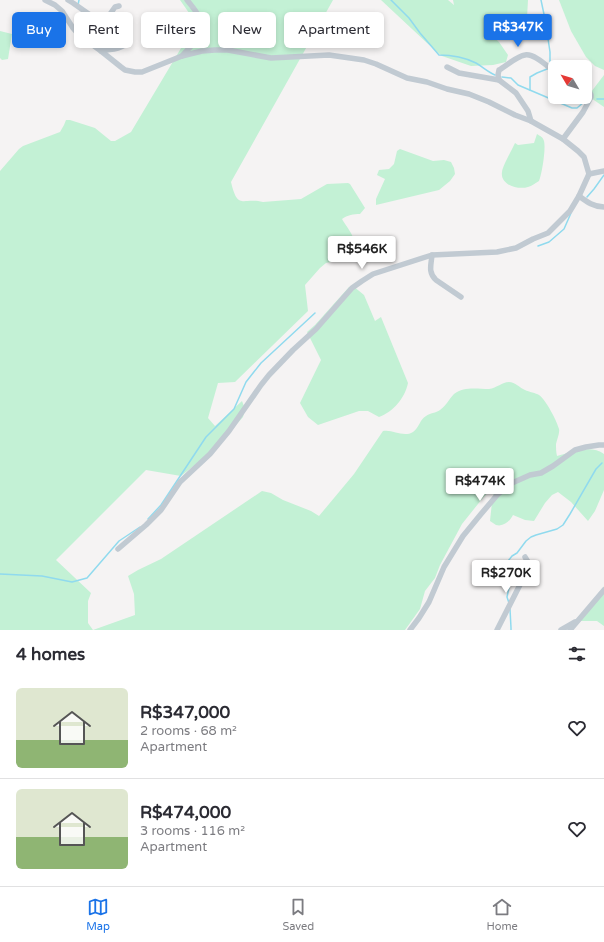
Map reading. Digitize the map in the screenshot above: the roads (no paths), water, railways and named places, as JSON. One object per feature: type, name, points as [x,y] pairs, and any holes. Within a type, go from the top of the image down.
[{"type":"street","points":[[45,0],[56,5],[62,10],[79,35],[125,70],[142,72],[182,56],[202,51],[215,50],[228,50],[271,58],[329,55],[364,60],[406,78],[427,82],[447,89],[469,94],[530,121],[563,139],[578,151],[584,157],[589,174],[570,211],[548,233],[516,248],[497,252],[432,255],[373,274],[352,288],[316,329],[269,375],[229,431],[210,454],[180,482],[161,510],[118,549]]},
{"type":"street","points":[[68,0],[87,12]]},
{"type":"street","points":[[182,56],[203,28],[203,23],[187,0]]},
{"type":"street","points":[[111,12],[115,7],[119,6]]},
{"type":"street","points":[[101,51],[120,48]]},
{"type":"street","points":[[499,80],[498,75],[500,70],[524,55],[532,56],[548,67]]},
{"type":"street","points":[[447,67],[459,73],[499,80],[516,93],[528,111],[530,121]]},
{"type":"street","points":[[563,139],[587,104]]},
{"type":"street","points":[[589,174],[604,171]]},
{"type":"street","points":[[579,196],[590,204],[604,207]]},
{"type":"street","points":[[432,255],[430,272],[432,277],[461,297]]},
{"type":"street","points":[[410,630],[429,602],[444,567],[459,542],[498,494],[512,483],[530,475],[541,473],[575,450],[604,445]]},
{"type":"street","points":[[497,630],[529,567],[528,562],[524,557]]},
{"type":"street","points":[[570,630],[604,590]]},
{"type":"street","points":[[561,630],[579,619]]},
{"type":"waterway","points":[[78,5],[79,0]]},
{"type":"waterway","points":[[391,0],[409,18],[439,55],[453,56],[468,60],[476,63],[495,75]]},
{"type":"waterway","points":[[541,0],[550,60]]},
{"type":"waterway","points":[[530,90],[530,77],[547,69]]},
{"type":"waterway","points":[[502,77],[511,78],[518,85],[548,98]]},
{"type":"waterway","points":[[597,99],[604,99]]},
{"type":"waterway","points":[[563,104],[572,108],[577,108],[582,104]]},
{"type":"waterway","points":[[587,197],[604,175]]},
{"type":"waterway","points":[[538,246],[549,242],[564,229],[571,213]]},
{"type":"waterway","points":[[148,519],[161,505],[206,437],[234,409],[246,382],[261,363],[315,313]]},
{"type":"waterway","points":[[509,603],[507,597],[510,583],[498,577],[497,572],[531,537],[557,529],[563,525],[596,469],[602,463]]},
{"type":"waterway","points":[[0,574],[42,576],[72,582],[87,578],[119,541],[140,527]]},
{"type":"waterway","points":[[510,609],[511,630]]}]
